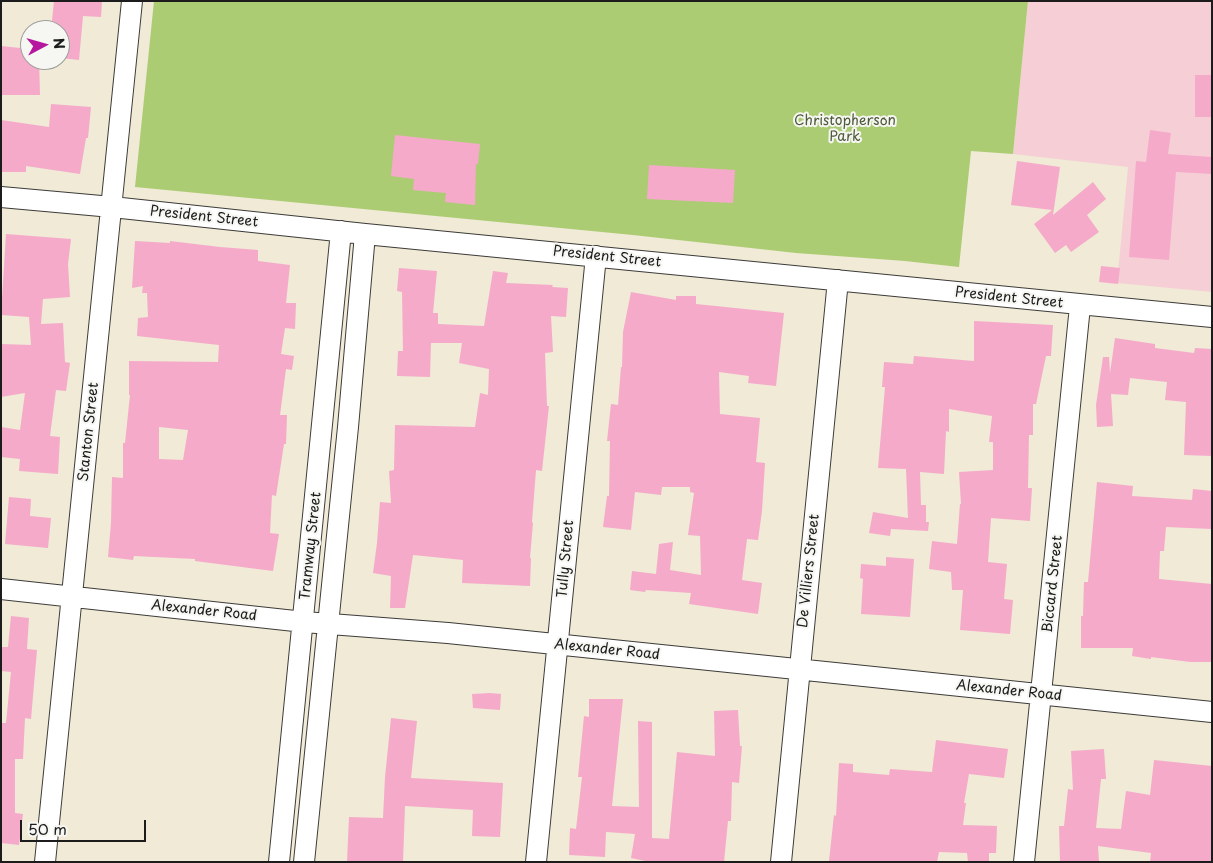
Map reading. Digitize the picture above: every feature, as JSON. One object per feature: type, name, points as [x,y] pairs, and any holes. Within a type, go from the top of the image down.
[{"type":"street","name":"Stanton Street","points":[[45,862],[132,1]]},
{"type":"street","name":"President Street","points":[[1,197],[112,206],[366,234],[838,280],[1080,306],[1212,317]]},
{"type":"street","name":"Tramway Street","points":[[279,862],[341,231]]},
{"type":"street","name":"Tramway Street","points":[[304,862],[366,234]]},
{"type":"street","name":"Tully Street","points":[[536,862],[596,256]]},
{"type":"street","name":"De Villiers Street","points":[[781,862],[838,280]]},
{"type":"street","name":"Biccard Street","points":[[1024,862],[1080,306]]},
{"type":"street","points":[[323,424],[348,427]]},
{"type":"street","name":"Alexander Road","points":[[1,589],[304,622],[558,644],[1212,712]]},
{"type":"shaded area","points":[[1028,1],[1212,1],[1212,292],[1117,283],[1128,167],[1013,154]]},
{"type":"green space","name":"Christopherson Park","points":[[154,1],[1028,1],[1013,154],[971,151],[959,267],[796,253],[633,235],[135,187]]},
{"type":"building","points":[[54,1],[102,1],[101,17],[83,16],[79,60],[70,59],[70,20],[52,20]]},
{"type":"building","points":[[1,46],[20,48],[20,70],[39,70],[40,95],[1,95]]},
{"type":"building","points":[[1195,75],[1212,75],[1212,117],[1195,117]]},
{"type":"building","points":[[51,104],[91,107],[88,138],[86,138],[80,174],[26,166],[26,172],[1,172],[1,120],[49,127]]},
{"type":"building","points":[[1150,130],[1171,133],[1168,154],[1212,157],[1212,174],[1176,172],[1169,260],[1129,257],[1136,161],[1146,162]]},
{"type":"building","points":[[395,135],[480,144],[478,164],[476,164],[475,205],[445,202],[446,193],[413,190],[414,179],[391,176]]},
{"type":"building","points":[[1017,161],[1060,167],[1053,215],[1093,182],[1106,199],[1087,215],[1099,232],[1071,252],[1066,245],[1055,253],[1034,224],[1052,210],[1011,205]]},
{"type":"building","points":[[649,165],[735,170],[733,203],[647,199]]},
{"type":"building","points":[[6,234],[71,239],[68,264],[70,297],[43,299],[41,324],[63,323],[65,362],[70,363],[66,391],[56,390],[50,436],[60,437],[58,474],[19,471],[20,459],[1,457],[1,427],[20,430],[25,393],[1,397],[1,344],[31,345],[29,317],[1,315]]},
{"type":"building","points":[[135,241],[170,243],[170,241],[258,250],[258,261],[290,265],[286,303],[296,303],[295,329],[285,328],[281,354],[294,356],[292,370],[286,369],[280,415],[287,415],[286,444],[284,444],[276,496],[272,495],[270,533],[279,534],[273,571],[195,561],[195,559],[134,556],[133,560],[108,557],[112,477],[123,478],[123,443],[125,443],[130,395],[129,361],[218,362],[219,345],[137,336],[138,318],[148,317],[147,293],[142,293],[143,286],[132,288]],"holes":[[[159,427],[188,430],[183,460],[159,459]]]},
{"type":"building","points":[[1101,266],[1120,268],[1118,284],[1099,282]]},
{"type":"building","points":[[399,268],[437,271],[433,313],[438,313],[438,324],[484,326],[493,271],[508,273],[506,283],[553,285],[552,287],[568,288],[566,317],[551,316],[553,352],[545,353],[547,406],[549,406],[542,471],[536,470],[530,586],[462,583],[463,560],[413,555],[405,608],[390,608],[391,576],[373,573],[380,502],[391,503],[389,471],[394,470],[395,425],[475,427],[480,393],[488,395],[489,369],[459,363],[462,343],[431,343],[430,377],[397,376],[398,351],[403,351],[402,292],[397,291]]},
{"type":"building","points":[[631,292],[676,300],[676,296],[696,296],[696,304],[784,313],[776,386],[748,383],[749,376],[719,372],[720,414],[760,418],[756,462],[765,463],[762,511],[758,540],[747,539],[742,580],[762,583],[758,614],[689,604],[691,593],[630,590],[632,571],[656,574],[659,544],[673,542],[670,570],[701,575],[700,536],[688,535],[694,493],[690,492],[690,487],[662,487],[661,495],[635,492],[631,530],[603,527],[607,496],[609,496],[610,441],[607,441],[611,404],[618,405],[623,332]]},
{"type":"building","points":[[974,321],[1053,325],[1051,356],[1046,356],[1036,404],[1033,404],[1033,435],[1029,435],[1028,488],[1032,488],[1030,521],[991,518],[988,562],[1007,564],[1004,599],[1013,600],[1010,634],[960,630],[963,590],[952,590],[951,572],[929,569],[932,541],[957,544],[961,504],[959,472],[993,470],[993,442],[989,442],[992,416],[949,409],[949,432],[946,431],[944,474],[920,472],[921,505],[926,505],[926,522],[929,522],[928,531],[891,529],[890,536],[869,533],[873,512],[908,518],[906,469],[878,468],[885,387],[882,387],[884,362],[913,364],[914,356],[974,361]]},
{"type":"building","points":[[1115,338],[1155,344],[1155,348],[1194,353],[1195,348],[1212,349],[1212,456],[1184,455],[1186,402],[1165,400],[1167,382],[1130,378],[1128,395],[1111,394],[1113,426],[1097,427],[1096,405],[1103,357],[1109,357],[1110,373]]},
{"type":"building","points":[[1097,482],[1133,486],[1132,496],[1192,500],[1193,489],[1212,491],[1212,529],[1166,527],[1164,551],[1160,551],[1159,579],[1212,584],[1212,662],[1190,662],[1132,656],[1133,648],[1081,648],[1084,582],[1088,582]]},
{"type":"building","points":[[9,497],[31,499],[30,516],[51,518],[48,548],[5,544]]},
{"type":"building","points":[[886,557],[914,559],[910,617],[861,614],[863,579],[860,578],[861,564],[886,566]]},
{"type":"building","points":[[11,616],[29,618],[27,649],[37,650],[31,719],[25,718],[23,759],[15,759],[15,813],[23,814],[19,845],[1,843],[1,723],[6,723],[11,672],[1,671],[1,647],[8,647]]},
{"type":"building","points":[[472,694],[501,694],[500,710],[473,708]]},
{"type":"building","points":[[589,699],[623,699],[612,806],[639,807],[638,721],[652,722],[652,838],[669,839],[677,752],[715,756],[714,711],[738,710],[740,746],[742,746],[739,783],[732,782],[731,821],[728,821],[724,862],[650,862],[631,858],[635,834],[606,832],[605,857],[569,855],[570,828],[576,829],[582,777],[578,777],[584,716],[589,717]]},
{"type":"building","points":[[391,718],[417,721],[411,778],[503,783],[500,837],[472,836],[473,810],[405,806],[403,862],[347,862],[349,817],[383,818]]},
{"type":"building","points":[[936,740],[1008,749],[1004,778],[969,774],[964,803],[966,803],[963,825],[997,826],[996,853],[989,853],[989,862],[968,862],[967,853],[939,852],[937,862],[829,861],[834,815],[836,816],[839,763],[853,764],[853,772],[889,775],[890,769],[932,772]]},
{"type":"building","points":[[1104,749],[1106,779],[1101,779],[1096,828],[1121,829],[1126,791],[1150,795],[1154,760],[1212,766],[1212,862],[1150,862],[1151,853],[1098,846],[1099,862],[1060,862],[1059,826],[1064,826],[1068,789],[1073,790],[1071,751]]}]
